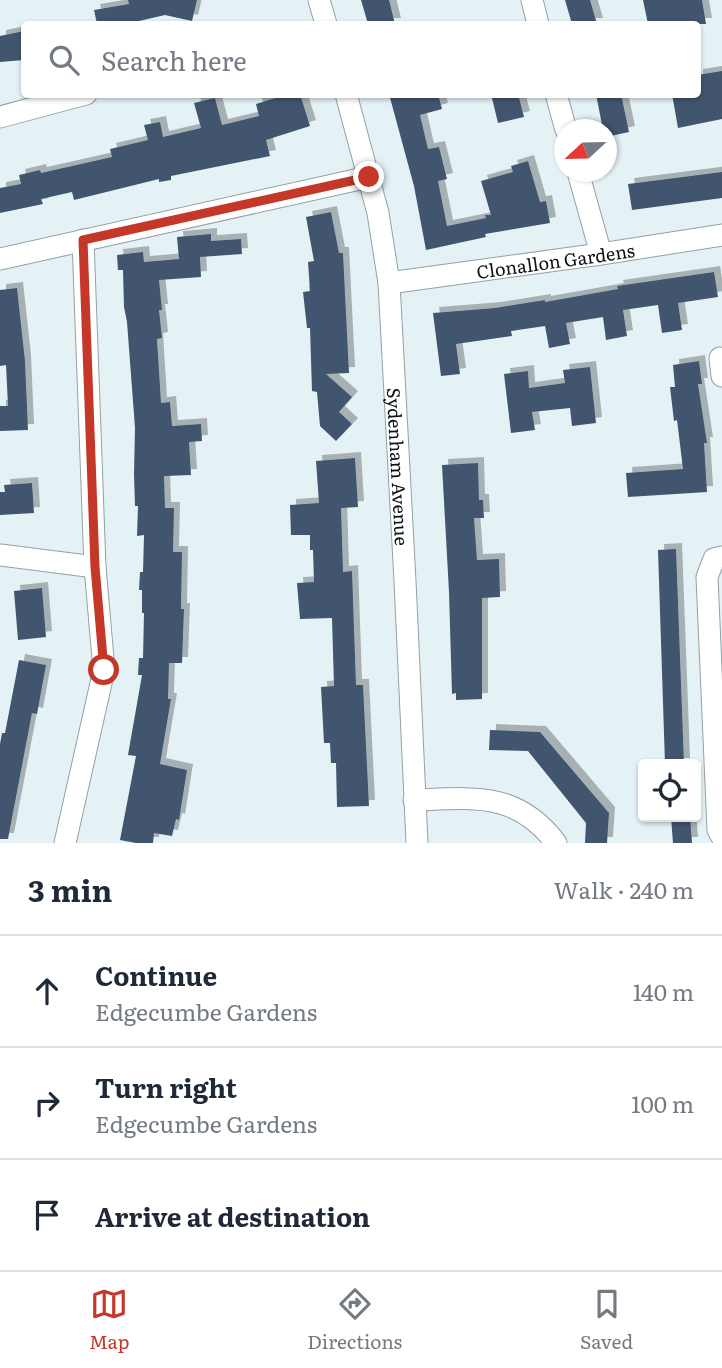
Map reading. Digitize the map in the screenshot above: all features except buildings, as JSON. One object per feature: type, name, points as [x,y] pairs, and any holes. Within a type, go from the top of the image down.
[{"type":"street","points":[[319,0],[325,21]]},
{"type":"street","points":[[532,0],[537,21]]},
{"type":"street","points":[[0,117],[71,98]]},
{"type":"street","name":"Sydenham Avenue","points":[[347,98],[378,213],[388,283],[417,843]]},
{"type":"street","points":[[557,98],[563,119]]},
{"type":"street","points":[[0,259],[369,177]]},
{"type":"street","points":[[581,182],[601,254]]},
{"type":"street","name":"Clonallon Gardens","points":[[388,283],[601,254],[722,234]]},
{"type":"street","points":[[65,843],[104,670],[95,567],[83,240]]},
{"type":"street","points":[[0,555],[95,567]]},
{"type":"street","points":[[722,557],[714,559],[707,577],[718,830],[722,837]]},
{"type":"street","points":[[414,800],[480,800],[513,806],[531,816],[556,843]]},
{"type":"route","points":[[104,670],[95,567],[83,240],[369,177]]}]
